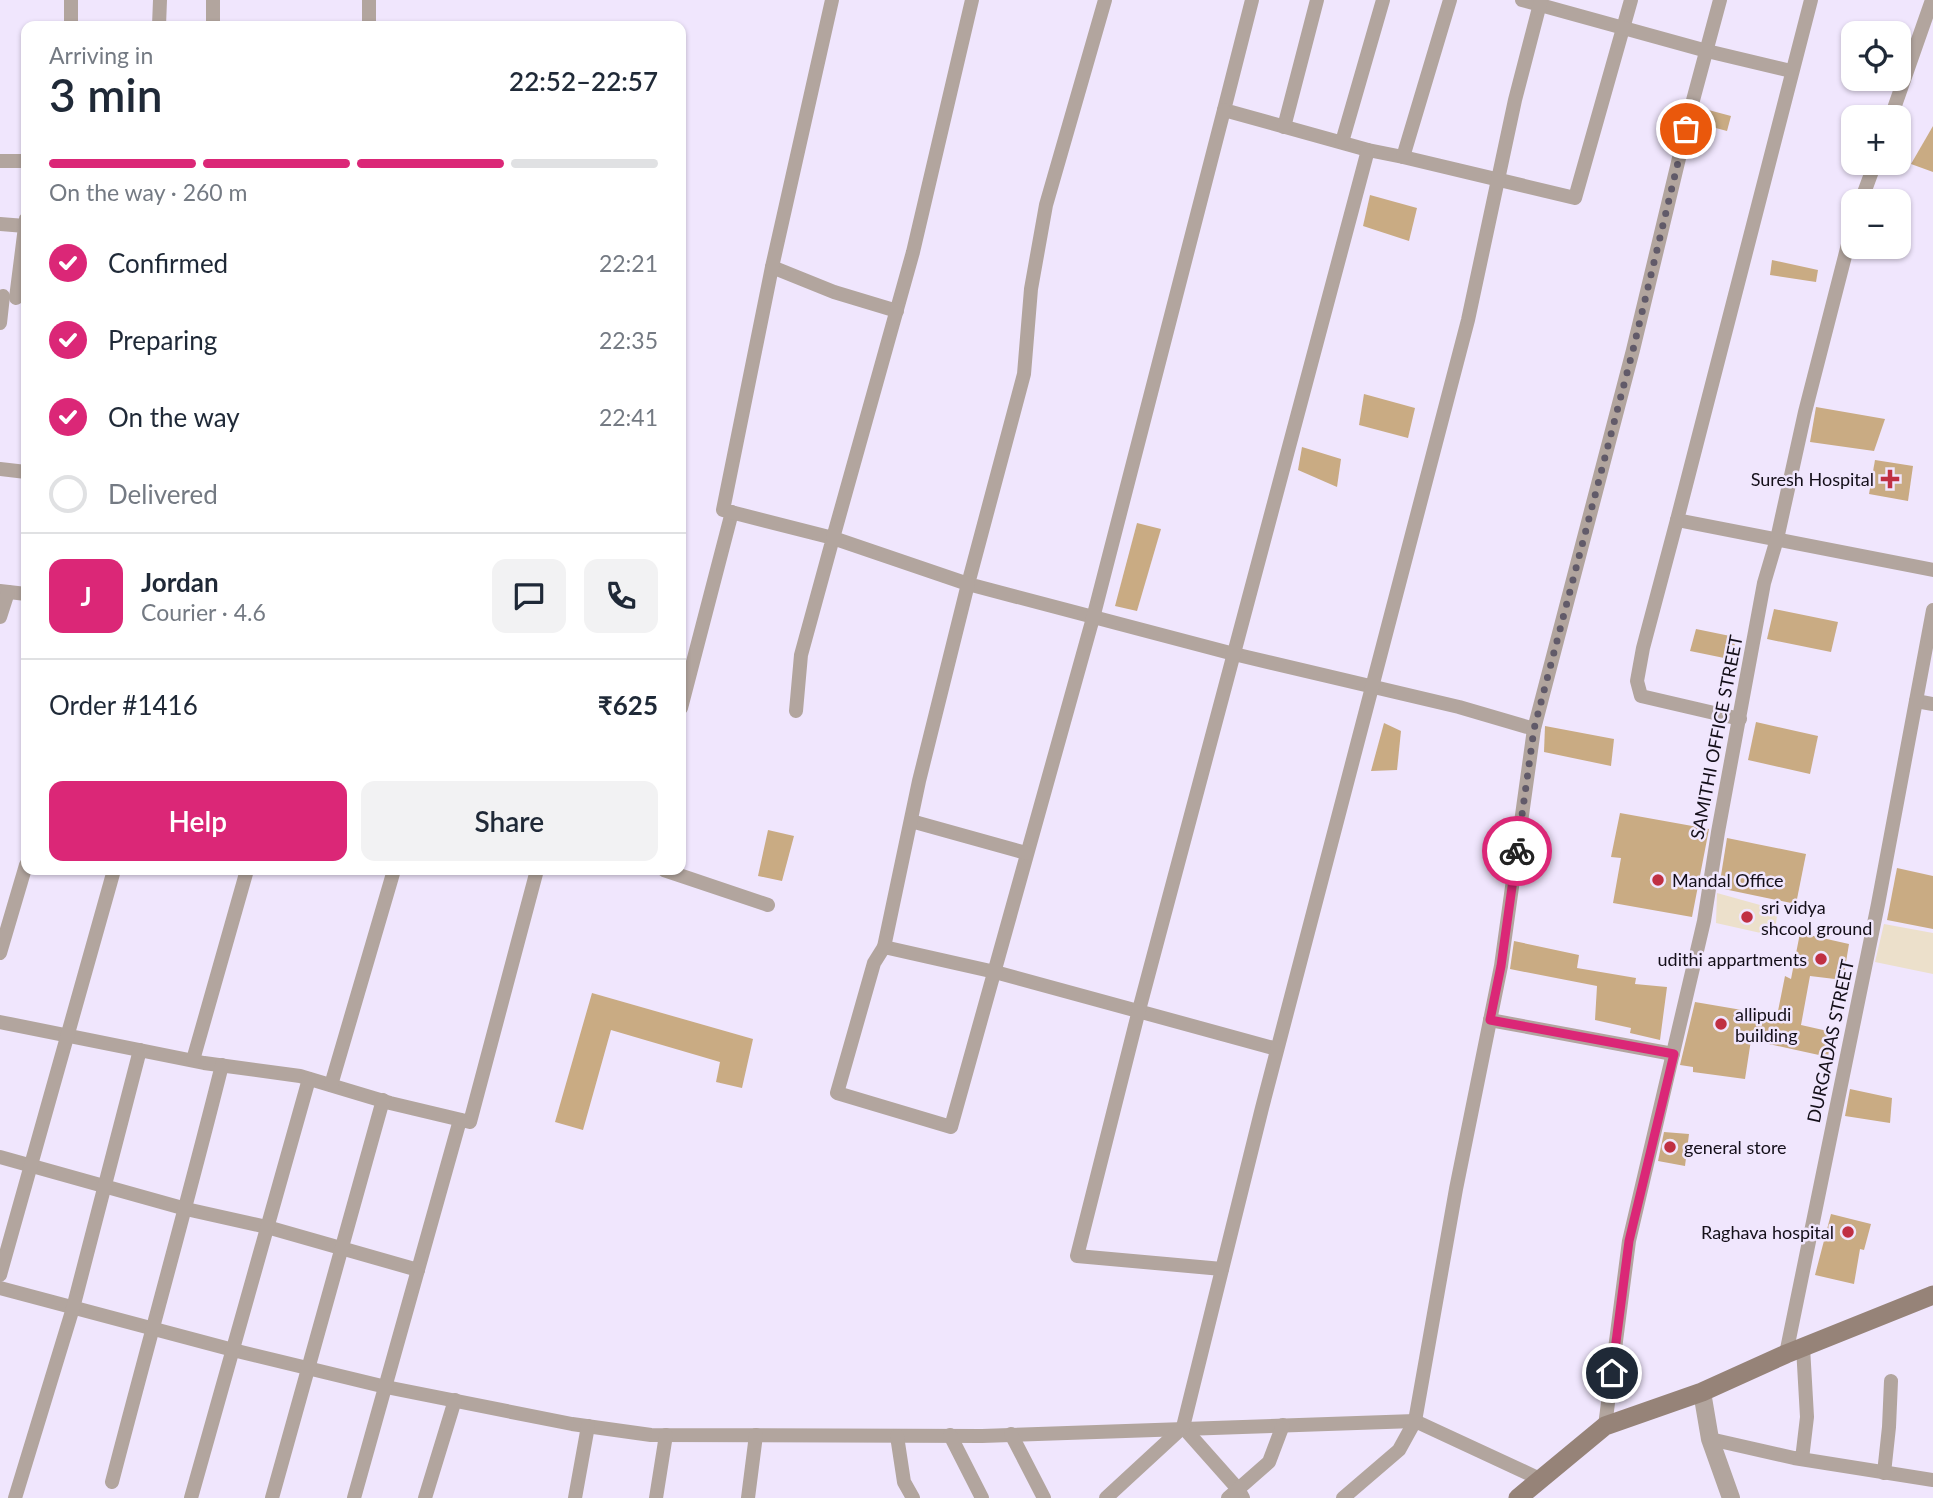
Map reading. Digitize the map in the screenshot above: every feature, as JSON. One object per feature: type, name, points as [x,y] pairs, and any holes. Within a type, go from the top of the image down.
[{"type":"main road","points":[[1518,1498],[1605,1426],[1702,1392],[1794,1351],[1933,1295]]},
{"type":"street","points":[[71,0],[71,21]]},
{"type":"street","points":[[159,21],[160,0]]},
{"type":"street","points":[[213,0],[213,21]]},
{"type":"street","points":[[369,0],[369,21]]},
{"type":"street","points":[[832,0],[772,267],[723,510],[833,538],[968,584],[1093,618],[1372,686],[1534,729]]},
{"type":"street","points":[[796,711],[801,655],[913,252],[972,0]]},
{"type":"street","points":[[1105,0],[1046,205],[1031,289],[1024,374],[968,584],[911,821],[884,947],[874,963],[836,1093],[951,1127],[1093,618],[1252,0]]},
{"type":"street","points":[[1284,127],[1317,0]]},
{"type":"street","points":[[1342,142],[1383,0]]},
{"type":"street","points":[[1403,157],[1450,0]]},
{"type":"street","points":[[1521,0],[1541,3],[1707,51],[1791,71]]},
{"type":"street","points":[[1224,110],[1368,150],[1575,198],[1631,0]]},
{"type":"street","points":[[1343,1498],[1399,1450],[1415,1421],[1456,1189],[1501,966],[1534,729],[1633,350],[1720,0]]},
{"type":"street","points":[[1740,719],[1641,696],[1637,681],[1643,648],[1811,0]]},
{"type":"street","points":[[1895,105],[1932,0]]},
{"type":"street","points":[[1106,1498],[1183,1427],[1277,1049],[1468,320],[1498,178],[1541,3]]},
{"type":"street","points":[[1222,1269],[1077,1256],[1139,1010],[1368,150]]},
{"type":"street","points":[[0,162],[21,161]]},
{"type":"street","points":[[0,224],[21,226]]},
{"type":"street","name":"SAMITHI OFFICE STREET","points":[[1605,1426],[1629,1241],[1704,921],[1717,832],[1764,583],[1844,259]]},
{"type":"street","points":[[0,323],[21,262]]},
{"type":"street","points":[[772,267],[834,292],[897,311]]},
{"type":"street","points":[[0,469],[21,471]]},
{"type":"street","points":[[686,689],[732,512]]},
{"type":"street","points":[[1677,520],[1933,570]]},
{"type":"street","points":[[0,617],[4,591]]},
{"type":"street","name":"DURGADAS STREET","points":[[1802,1459],[1807,1417],[1794,1351],[1933,610]]},
{"type":"street","points":[[1916,701],[1933,704]]},
{"type":"street","points":[[911,821],[1026,853]]},
{"type":"street","points":[[0,953],[23,875]]},
{"type":"street","points":[[0,1275],[113,875]]},
{"type":"street","points":[[193,1060],[246,875]]},
{"type":"street","points":[[331,1085],[393,875]]},
{"type":"street","points":[[0,1022],[193,1060],[309,1079],[470,1122],[536,875]]},
{"type":"street","points":[[679,875],[768,905]]},
{"type":"street","points":[[884,947],[995,972],[1277,1049]]},
{"type":"street","points":[[1490,1020],[1674,1054]]},
{"type":"street","points":[[15,1498],[74,1308],[140,1050]]},
{"type":"street","points":[[113,1482],[222,1065]]},
{"type":"street","points":[[191,1498],[309,1079]]},
{"type":"street","points":[[272,1498],[383,1100]]},
{"type":"street","points":[[354,1498],[460,1120]]},
{"type":"street","points":[[0,1157],[186,1209],[267,1227],[418,1270]]},
{"type":"street","points":[[0,1288],[233,1350],[386,1387],[588,1426],[666,1435],[897,1436],[1415,1421],[1540,1479]]},
{"type":"street","points":[[1884,1473],[1891,1381]]},
{"type":"street","points":[[1702,1392],[1710,1439],[1731,1498]]},
{"type":"street","points":[[425,1498],[455,1400]]},
{"type":"street","points":[[1183,1427],[1236,1495],[1269,1462],[1283,1425]]},
{"type":"street","points":[[575,1498],[588,1426]]},
{"type":"street","points":[[1012,1434],[1044,1498]]},
{"type":"street","points":[[656,1498],[666,1435]]},
{"type":"street","points":[[748,1498],[756,1435]]},
{"type":"street","points":[[950,1435],[982,1498]]},
{"type":"street","points":[[897,1436],[904,1482],[913,1498]]},
{"type":"street","points":[[1710,1439],[1802,1459],[1933,1480]]},
{"type":"shaded area","name":"sri vidya shcool ground","points":[[1717,893],[1778,910],[1774,936],[1716,923]]},
{"type":"shaded area","points":[[1884,924],[1933,933],[1933,974],[1875,962]]},
{"type":"building","points":[[1701,108],[1731,116],[1727,131],[1697,123]]},
{"type":"building","points":[[1933,126],[1933,172],[1911,164]]},
{"type":"building","points":[[1370,195],[1417,208],[1409,241],[1363,226]]},
{"type":"building","points":[[1772,260],[1818,270],[1816,282],[1770,275]]},
{"type":"building","points":[[1364,394],[1415,408],[1408,438],[1359,425]]},
{"type":"building","points":[[1816,407],[1885,419],[1874,451],[1810,442]]},
{"type":"building","points":[[1302,447],[1341,459],[1337,487],[1298,470]]},
{"type":"building","points":[[1875,460],[1913,466],[1908,501],[1869,494]]},
{"type":"building","points":[[1137,523],[1161,529],[1137,611],[1115,606]]},
{"type":"building","points":[[1774,609],[1838,622],[1831,652],[1767,639]]},
{"type":"building","points":[[1696,629],[1735,637],[1734,660],[1690,651]]},
{"type":"building","points":[[1756,722],[1818,736],[1810,774],[1748,760]]},
{"type":"building","points":[[1384,723],[1401,731],[1397,770],[1371,771]]},
{"type":"building","points":[[1545,726],[1614,739],[1611,766],[1544,752]]},
{"type":"building","name":"Mandal Office","points":[[1620,813],[1709,829],[1692,917],[1613,903],[1621,858],[1611,857]]},
{"type":"building","points":[[768,830],[794,836],[782,881],[758,876]]},
{"type":"building","points":[[1727,838],[1806,854],[1796,904],[1719,888]]},
{"type":"building","points":[[1897,868],[1933,876],[1933,929],[1887,920]]},
{"type":"building","points":[[1800,933],[1849,944],[1843,980],[1810,976],[1801,1025],[1832,1032],[1828,1057],[1751,1040],[1745,1079],[1693,1072],[1693,1067],[1680,1065],[1695,1002],[1777,1016],[1785,976],[1791,979]]},
{"type":"building","points":[[1514,941],[1579,955],[1577,968],[1636,978],[1635,984],[1667,987],[1660,1040],[1630,1033],[1631,1028],[1595,1020],[1597,986],[1510,969]]},
{"type":"building","points":[[592,993],[753,1039],[742,1088],[716,1082],[720,1062],[611,1030],[583,1130],[555,1122]]},
{"type":"building","points":[[1850,1089],[1892,1098],[1890,1123],[1845,1116]]},
{"type":"building","name":"general store","points":[[1664,1132],[1689,1134],[1685,1166],[1658,1161]]},
{"type":"building","points":[[1831,1214],[1871,1224],[1864,1250],[1860,1249],[1854,1284],[1815,1275]]},
{"type":"way so far","points":[[1517,851],[1534,729],[1633,350],[1686,129]]},
{"type":"place","name":"Suresh Hospital","points":[[1890,479]]},
{"type":"place","name":"Mandal Office","points":[[1658,880]]},
{"type":"place","name":"sri vidya shcool ground","points":[[1747,917]]},
{"type":"place","name":"udithi appartments","points":[[1821,959]]},
{"type":"place","name":"allipudi building","points":[[1721,1024]]},
{"type":"place","name":"general store","points":[[1670,1147]]},
{"type":"place","name":"Raghava hospital","points":[[1848,1232]]},
{"type":"route","points":[[1517,851],[1501,966],[1490,1020],[1674,1054],[1629,1241],[1612,1373]]}]
